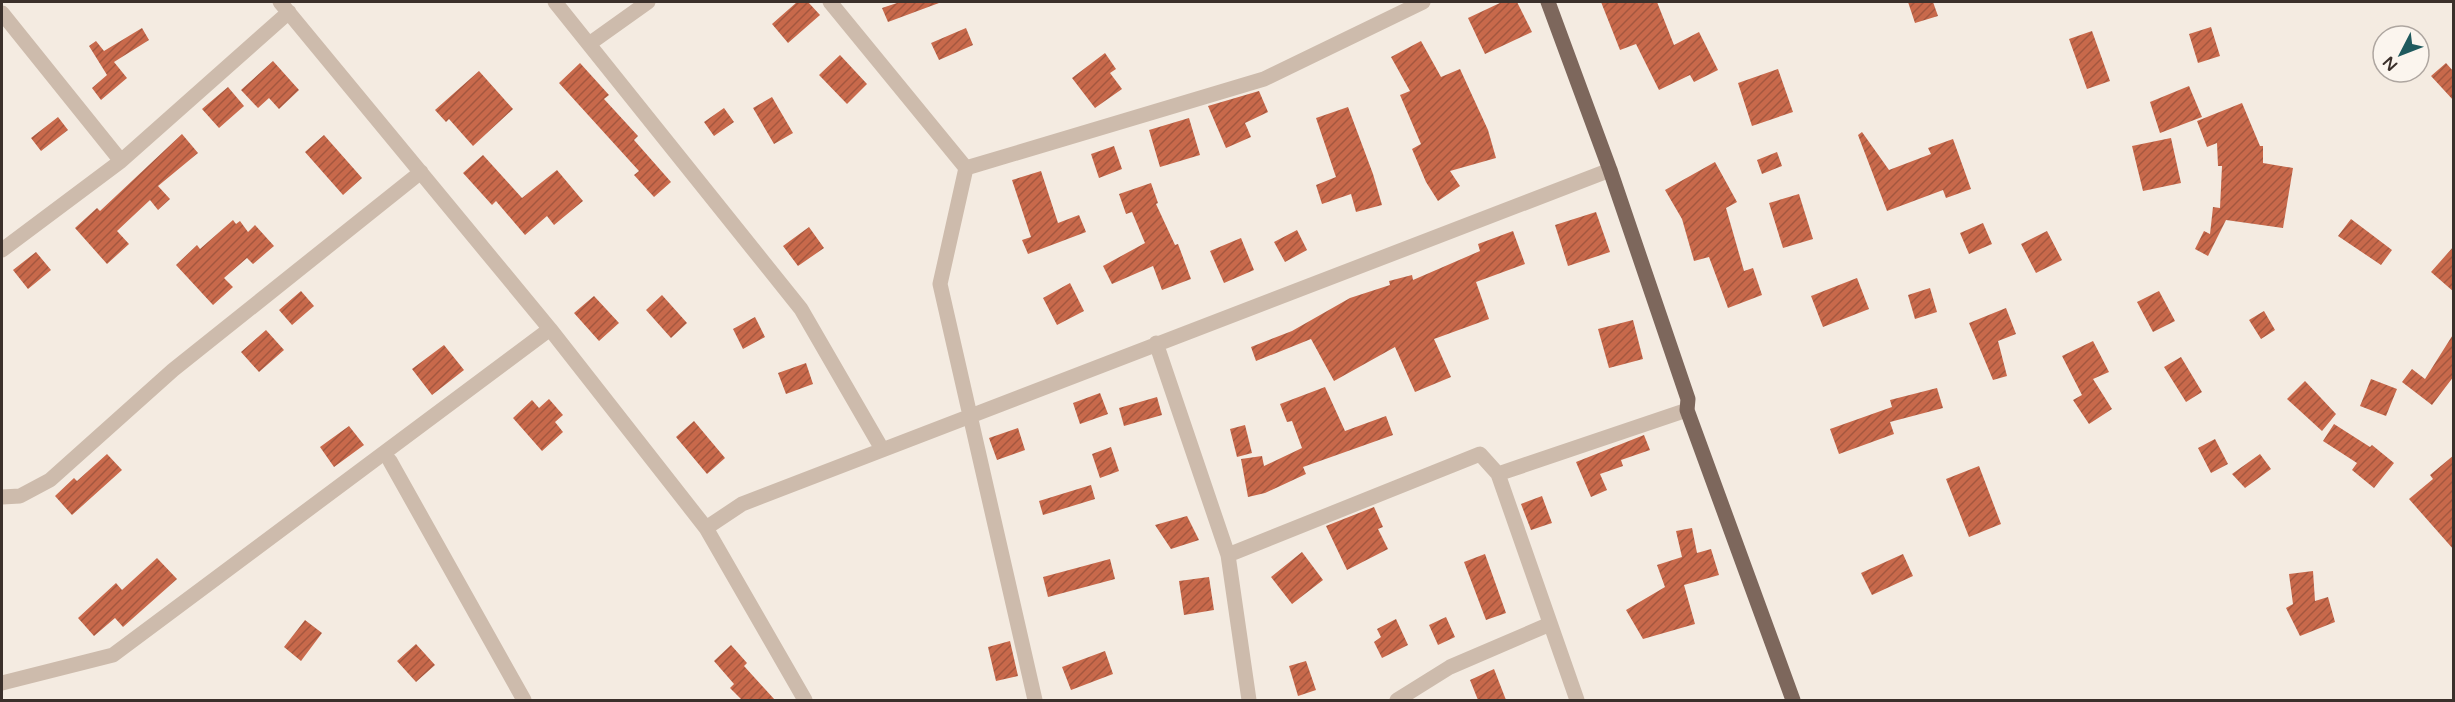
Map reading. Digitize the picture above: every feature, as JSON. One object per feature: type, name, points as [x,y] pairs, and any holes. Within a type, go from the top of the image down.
[{"type":"main road","points":[[1548,2],[1610,170],[1688,399],[1687,410],[1793,700]]},
{"type":"street","points":[[555,2],[801,309],[882,449]]},
{"type":"street","points":[[589,44],[648,2]]},
{"type":"street","points":[[830,2],[966,168]]},
{"type":"street","points":[[966,168],[1263,79],[1424,2]]},
{"type":"street","points":[[2,250],[121,161],[284,7],[550,329],[706,528],[805,700]]},
{"type":"street","points":[[2,12],[121,161]]},
{"type":"street","points":[[966,168],[940,284],[1035,700]]},
{"type":"street","points":[[706,528],[742,504],[1610,170]]},
{"type":"street","points":[[2,497],[20,496],[50,480],[173,370],[422,172]]},
{"type":"street","points":[[2,684],[113,655],[550,329]]},
{"type":"street","points":[[1156,343],[1228,555],[1249,700]]},
{"type":"street","points":[[1498,474],[1687,410]]},
{"type":"street","points":[[1228,555],[1479,454],[1498,474],[1577,700]]},
{"type":"street","points":[[390,461],[524,700]]},
{"type":"street","points":[[1396,700],[1450,667],[1550,624]]},
{"type":"building","points":[[797,2],[808,2],[820,15],[788,43],[772,24]]},
{"type":"building","points":[[900,2],[939,3],[888,22],[882,8]]},
{"type":"building","points":[[1502,2],[1517,2],[1532,32],[1485,54],[1468,18]]},
{"type":"building","points":[[1601,2],[1657,2],[1674,45],[1699,32],[1718,70],[1694,82],[1690,75],[1659,90],[1636,44],[1620,50]]},
{"type":"building","points":[[1908,2],[1933,2],[1938,16],[1915,23]]},
{"type":"building","points":[[2211,27],[2220,56],[2198,63],[2189,34]]},
{"type":"building","points":[[142,28],[149,40],[114,62],[127,78],[101,100],[92,88],[107,75],[89,46],[96,41],[104,51]]},
{"type":"building","points":[[966,28],[973,45],[939,60],[931,43]]},
{"type":"building","points":[[2092,31],[2110,81],[2087,89],[2069,39]]},
{"type":"building","points":[[1421,41],[1441,77],[1460,69],[1488,130],[1496,158],[1450,171],[1460,186],[1438,201],[1426,182],[1412,149],[1421,144],[1400,95],[1410,91],[1391,57]]},
{"type":"building","points":[[1105,53],[1116,69],[1110,73],[1122,89],[1095,108],[1072,78]]},
{"type":"building","points":[[840,55],[867,84],[847,104],[819,75]]},
{"type":"building","points":[[273,61],[299,90],[279,109],[269,98],[258,108],[241,90]]},
{"type":"building","points":[[580,63],[609,95],[604,99],[638,136],[634,140],[671,182],[654,197],[634,175],[639,171],[559,83]]},
{"type":"building","points":[[2446,63],[2454,72],[2454,101],[2431,76]]},
{"type":"building","points":[[1778,69],[1793,112],[1752,126],[1738,83]]},
{"type":"building","points":[[479,71],[513,109],[473,146],[449,119],[446,122],[435,110]]},
{"type":"building","points":[[2189,86],[2202,117],[2160,133],[2150,102]]},
{"type":"building","points":[[228,87],[244,106],[219,128],[202,109]]},
{"type":"building","points":[[1259,91],[1268,112],[1245,123],[1251,137],[1226,148],[1208,106]]},
{"type":"building","points":[[772,97],[793,133],[774,144],[753,108]]},
{"type":"building","points":[[2242,103],[2260,146],[2263,146],[2263,163],[2293,168],[2283,228],[2226,220],[2208,256],[2195,249],[2204,231],[2210,234],[2213,207],[2220,208],[2222,166],[2218,166],[2217,143],[2207,147],[2197,121]]},
{"type":"building","points":[[1348,107],[1382,205],[1356,212],[1351,194],[1322,204],[1316,185],[1336,177],[1316,118]]},
{"type":"building","points":[[724,108],[734,122],[714,136],[704,122]]},
{"type":"building","points":[[58,117],[68,130],[41,151],[31,138]]},
{"type":"building","points":[[1189,118],[1200,155],[1160,167],[1149,130]]},
{"type":"building","points":[[1862,132],[1889,170],[1931,154],[1928,148],[1953,139],[1971,189],[1946,198],[1943,190],[1887,211],[1858,135]]},
{"type":"building","points":[[182,134],[198,153],[158,186],[170,199],[158,210],[150,200],[117,231],[129,244],[107,264],[75,228],[97,208],[100,211]]},
{"type":"building","points":[[324,135],[362,178],[343,195],[305,152]]},
{"type":"building","points":[[2171,138],[2181,183],[2143,191],[2132,146]]},
{"type":"building","points":[[1114,146],[1122,169],[1099,178],[1091,154]]},
{"type":"building","points":[[1777,152],[1782,166],[1762,174],[1757,160]]},
{"type":"building","points":[[483,155],[522,198],[557,170],[583,201],[554,225],[547,216],[525,235],[496,201],[492,205],[463,173]]},
{"type":"building","points":[[1715,162],[1737,202],[1726,208],[1744,271],[1753,268],[1762,295],[1728,308],[1709,257],[1694,261],[1682,219],[1665,190]]},
{"type":"building","points":[[1041,171],[1058,223],[1079,215],[1086,232],[1028,254],[1022,240],[1031,237],[1012,180]]},
{"type":"building","points":[[1151,183],[1158,203],[1156,204],[1175,245],[1178,244],[1191,279],[1162,290],[1153,266],[1112,284],[1103,266],[1145,243],[1132,212],[1126,214],[1119,194]]},
{"type":"building","points":[[1799,194],[1813,239],[1783,248],[1769,203]]},
{"type":"building","points":[[1596,212],[1610,252],[1568,266],[1555,225]]},
{"type":"building","points":[[2351,219],[2392,250],[2381,265],[2338,236]]},
{"type":"building","points":[[233,220],[236,224],[240,221],[248,232],[255,225],[274,246],[253,264],[247,258],[224,278],[233,287],[213,305],[176,265],[197,245],[200,249]]},
{"type":"building","points":[[1983,223],[1992,244],[1969,254],[1960,233]]},
{"type":"building","points":[[809,227],[824,248],[798,266],[783,246]]},
{"type":"building","points":[[1297,230],[1307,250],[1285,262],[1274,242]]},
{"type":"building","points":[[1513,231],[1525,264],[1476,282],[1489,319],[1434,339],[1451,377],[1415,392],[1395,347],[1334,381],[1311,339],[1256,361],[1251,347],[1292,331],[1350,298],[1390,285],[1389,281],[1412,275],[1413,280],[1480,251],[1478,244]]},
{"type":"building","points":[[2047,231],[2062,260],[2036,273],[2021,244]]},
{"type":"building","points":[[1241,238],[1254,270],[1224,283],[1210,251]]},
{"type":"building","points":[[2454,246],[2454,292],[2431,272]]},
{"type":"building","points":[[36,252],[51,270],[28,289],[13,270]]},
{"type":"building","points":[[1857,278],[1869,309],[1823,327],[1811,296]]},
{"type":"building","points":[[1070,283],[1084,311],[1057,325],[1043,298]]},
{"type":"building","points":[[1930,288],[1937,312],[1915,319],[1908,295]]},
{"type":"building","points":[[301,291],[314,306],[292,325],[279,310]]},
{"type":"building","points":[[2159,291],[2175,321],[2153,332],[2137,302]]},
{"type":"building","points":[[662,295],[687,323],[671,338],[646,310]]},
{"type":"building","points":[[594,296],[619,323],[599,341],[574,313]]},
{"type":"building","points":[[2006,308],[2016,334],[1998,341],[2007,376],[1993,380],[1969,323]]},
{"type":"building","points":[[2264,311],[2275,330],[2261,339],[2249,320]]},
{"type":"building","points":[[755,317],[765,337],[743,349],[733,329]]},
{"type":"building","points":[[1633,320],[1643,359],[1609,368],[1598,329]]},
{"type":"building","points":[[266,330],[284,350],[259,372],[241,352]]},
{"type":"building","points":[[2454,333],[2454,376],[2432,405],[2402,382],[2412,369],[2425,379]]},
{"type":"building","points":[[2093,341],[2109,372],[2093,379],[2112,409],[2089,424],[2073,400],[2082,395],[2062,356]]},
{"type":"building","points":[[444,345],[464,370],[432,395],[412,369]]},
{"type":"building","points":[[2181,357],[2202,392],[2186,402],[2164,367]]},
{"type":"building","points":[[806,363],[813,384],[786,394],[778,373]]},
{"type":"building","points":[[2371,379],[2397,389],[2386,416],[2360,406]]},
{"type":"building","points":[[2305,381],[2336,414],[2322,431],[2287,399]]},
{"type":"building","points":[[1325,387],[1345,431],[1386,416],[1393,435],[1303,467],[1306,474],[1265,493],[1248,497],[1241,459],[1262,456],[1264,466],[1302,448],[1292,421],[1287,422],[1280,404]]},
{"type":"building","points":[[1937,388],[1943,408],[1890,422],[1894,434],[1839,454],[1830,429],[1892,407],[1890,400]]},
{"type":"building","points":[[1100,393],[1108,414],[1080,424],[1073,403]]},
{"type":"building","points":[[1157,397],[1162,415],[1124,426],[1119,408]]},
{"type":"building","points":[[549,399],[563,415],[555,422],[563,432],[542,451],[513,418],[532,400],[539,408]]},
{"type":"building","points":[[694,421],[725,458],[707,474],[676,437]]},
{"type":"building","points":[[2334,424],[2370,447],[2372,445],[2394,463],[2374,488],[2352,470],[2357,463],[2323,441]]},
{"type":"building","points":[[1245,425],[1252,453],[1237,457],[1230,429]]},
{"type":"building","points":[[349,426],[364,445],[334,467],[320,447]]},
{"type":"building","points":[[1018,428],[1025,450],[997,460],[989,438]]},
{"type":"building","points":[[1644,435],[1650,450],[1621,460],[1623,466],[1600,474],[1607,490],[1591,497],[1576,462]]},
{"type":"building","points":[[2215,439],[2228,464],[2211,473],[2198,448]]},
{"type":"building","points":[[1111,447],[1119,471],[1100,478],[1092,454]]},
{"type":"building","points":[[107,454],[122,470],[72,515],[55,496],[74,478],[77,481]]},
{"type":"building","points":[[2260,454],[2271,469],[2245,488],[2232,474]]},
{"type":"building","points":[[2454,455],[2454,550],[2409,499],[2433,479],[2430,475]]},
{"type":"building","points":[[1979,466],[2001,524],[1969,537],[1946,479]]},
{"type":"building","points":[[1091,485],[1095,499],[1043,515],[1039,501]]},
{"type":"building","points":[[1542,496],[1552,523],[1531,530],[1521,504]]},
{"type":"building","points":[[1374,507],[1383,527],[1378,529],[1388,549],[1347,570],[1326,526]]},
{"type":"building","points":[[1187,516],[1199,540],[1171,549],[1155,525]]},
{"type":"building","points":[[1692,528],[1697,553],[1711,549],[1719,575],[1684,585],[1695,624],[1643,639],[1626,610],[1665,587],[1657,565],[1682,557],[1676,531]]},
{"type":"building","points":[[1302,552],[1323,580],[1292,604],[1271,577]]},
{"type":"building","points":[[1485,554],[1506,613],[1486,620],[1464,562]]},
{"type":"building","points":[[1903,554],[1913,576],[1872,595],[1861,573]]},
{"type":"building","points":[[157,558],[177,579],[123,627],[115,618],[94,636],[78,618],[116,583],[122,590]]},
{"type":"building","points":[[1110,559],[1115,579],[1048,597],[1043,577]]},
{"type":"building","points":[[2313,571],[2315,601],[2328,597],[2335,622],[2300,636],[2286,608],[2293,604],[2289,574]]},
{"type":"building","points":[[1209,577],[1214,610],[1184,615],[1179,581]]},
{"type":"building","points":[[1446,617],[1455,637],[1438,645],[1429,625]]},
{"type":"building","points":[[1396,619],[1408,645],[1382,658],[1374,642],[1381,637],[1377,629]]},
{"type":"building","points":[[305,620],[322,633],[301,661],[284,647]]},
{"type":"building","points":[[1010,641],[1018,676],[996,681],[988,647]]},
{"type":"building","points":[[416,644],[435,665],[416,682],[397,661]]},
{"type":"building","points":[[731,645],[747,663],[744,666],[775,700],[742,700],[730,688],[734,684],[714,661]]},
{"type":"building","points":[[1105,651],[1113,674],[1071,690],[1062,667]]},
{"type":"building","points":[[1306,661],[1316,690],[1298,696],[1289,666]]},
{"type":"building","points":[[1494,669],[1506,700],[1478,700],[1470,680]]}]
